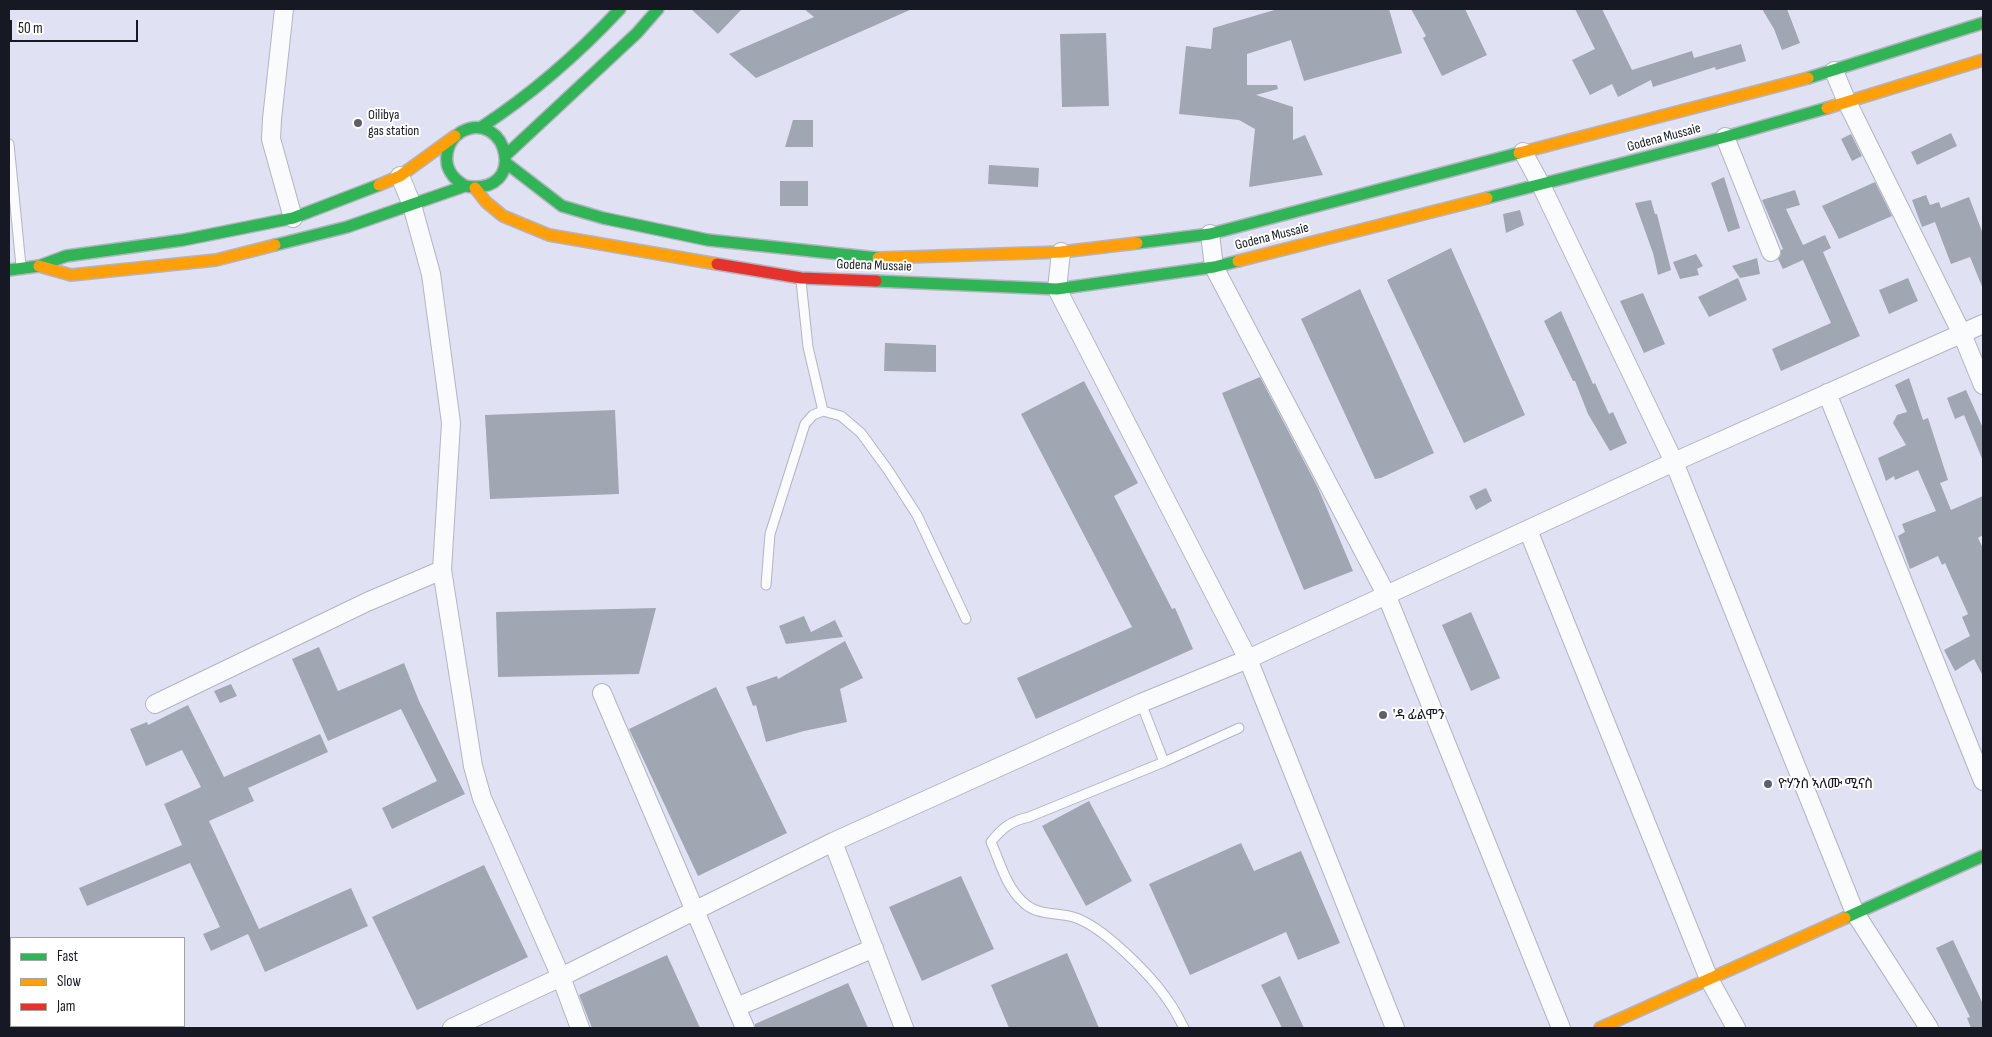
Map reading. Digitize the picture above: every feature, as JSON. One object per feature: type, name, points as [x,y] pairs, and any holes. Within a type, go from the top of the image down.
[{"type":"street","points":[[284,9],[271,139],[293,218]]},
{"type":"street","points":[[9,270],[39,266],[66,256],[183,240],[293,218],[344,200],[400,176],[455,136],[467,130],[480,128],[522,100],[567,61],[624,21],[658,9]]},
{"type":"street","points":[[39,266],[71,275],[216,260],[347,227],[470,187],[492,184],[499,178],[506,159],[624,21]]},
{"type":"street","name":"Godena Mussaie","points":[[506,159],[535,188],[562,206],[603,218],[708,240],[870,258],[1061,252],[1210,234],[1834,71],[1982,28]]},
{"type":"street","name":"Godena Mussaie","points":[[470,187],[502,216],[549,235],[704,262],[801,278],[1057,289],[1214,267],[1725,137],[1983,60]]},
{"type":"street","points":[[1834,71],[1847,102],[1962,334],[1983,385]]},
{"type":"street","points":[[480,128],[498,137],[503,145],[506,159]]},
{"type":"street","points":[[455,136],[449,144],[446,164],[456,181],[470,187]]},
{"type":"street","points":[[1725,137],[1771,252]]},
{"type":"street","points":[[1523,152],[1541,185],[1674,462],[1855,913],[1929,1028]]},
{"type":"street","points":[[400,176],[412,205],[431,274],[451,423],[442,570],[473,766],[482,798],[562,977],[580,1028]]},
{"type":"street","points":[[1210,234],[1214,267],[1386,594],[1561,1028]]},
{"type":"street","points":[[183,240],[186,263]]},
{"type":"street","points":[[704,262],[708,240]]},
{"type":"street","points":[[1061,252],[1057,289],[1248,659],[1394,1028]]},
{"type":"street","points":[[452,1028],[562,977],[833,842],[1141,703],[1248,659],[1827,392],[1983,324]]},
{"type":"street","points":[[1827,392],[1983,781]]},
{"type":"street","points":[[1528,530],[1709,979],[1736,1028]]},
{"type":"street","points":[[155,704],[367,602],[442,570]]},
{"type":"street","points":[[602,693],[745,1028]]},
{"type":"street","points":[[833,842],[904,1028]]},
{"type":"street","points":[[1600,1028],[1983,856]]},
{"type":"street","points":[[737,1007],[874,948]]},
{"type":"lane","points":[[9,144],[22,268]]},
{"type":"lane","points":[[801,278],[808,347],[823,411]]},
{"type":"lane","points":[[766,585],[770,534],[805,424],[813,415],[823,411],[841,416],[861,432],[888,470],[917,515],[966,619]]},
{"type":"lane","points":[[1141,703],[1164,762]]},
{"type":"lane","points":[[1184,1028],[1169,1001],[1147,974],[1094,927],[1073,917],[1032,910],[1022,902],[1010,887],[991,842],[1002,829],[1014,820],[1029,817],[1164,762],[1239,728]]},
{"type":"building","points":[[691,9],[742,9],[718,34]]},
{"type":"building","points":[[804,9],[912,9],[756,78],[729,54],[814,17]]},
{"type":"building","points":[[1278,9],[1389,9],[1402,53],[1304,81],[1291,40],[1247,54],[1247,85],[1277,85],[1278,89],[1256,95],[1293,107],[1293,140],[1305,135],[1323,175],[1249,187],[1255,129],[1239,120],[1179,114],[1186,46],[1211,49],[1213,28]]},
{"type":"building","points":[[1411,9],[1465,9],[1487,55],[1442,76],[1423,38],[1426,36]]},
{"type":"building","points":[[1575,9],[1602,9],[1632,70],[1692,51],[1694,58],[1741,44],[1746,61],[1716,70],[1715,67],[1653,87],[1651,80],[1618,97],[1612,84],[1590,95],[1572,60],[1595,49]]},
{"type":"building","points":[[1762,9],[1787,9],[1800,43],[1782,50],[1774,29]]},
{"type":"building","points":[[1106,33],[1109,106],[1062,107],[1060,34]]},
{"type":"building","points":[[793,120],[813,120],[813,147],[785,147]]},
{"type":"building","points":[[1951,133],[1957,146],[1917,165],[1911,152]]},
{"type":"building","points":[[1851,134],[1862,156],[1852,161],[1841,139]]},
{"type":"building","points":[[989,165],[1039,168],[1038,187],[988,184]]},
{"type":"building","points":[[1724,177],[1740,228],[1728,232],[1711,183]]},
{"type":"building","points":[[780,181],[808,181],[808,206],[780,206]]},
{"type":"building","points":[[1875,182],[1892,216],[1839,239],[1822,206]]},
{"type":"building","points":[[1795,190],[1800,205],[1786,209],[1803,245],[1825,235],[1831,248],[1823,252],[1860,336],[1781,371],[1772,349],[1831,323],[1803,260],[1783,269],[1778,259],[1783,249],[1762,200]]},
{"type":"building","points":[[1926,195],[1930,205],[1939,202],[1941,208],[1969,197],[1983,234],[1983,289],[1970,257],[1951,264],[1935,222],[1922,227],[1912,200]]},
{"type":"building","points":[[1651,200],[1655,214],[1657,214],[1671,270],[1658,275],[1653,253],[1635,203]]},
{"type":"building","points":[[1520,210],[1524,225],[1506,233],[1503,214]]},
{"type":"building","points":[[1451,248],[1525,415],[1464,443],[1387,280]]},
{"type":"building","points":[[1696,254],[1703,266],[1697,269],[1699,275],[1680,279],[1673,262]]},
{"type":"building","points":[[1757,258],[1760,274],[1740,278],[1732,266]]},
{"type":"building","points":[[1738,278],[1747,300],[1709,317],[1698,297]]},
{"type":"building","points":[[1908,278],[1918,301],[1889,314],[1879,290]]},
{"type":"building","points":[[1360,289],[1434,453],[1381,478],[1375,479],[1301,319]]},
{"type":"building","points":[[1643,293],[1665,344],[1644,353],[1620,301]]},
{"type":"building","points":[[1561,311],[1593,384],[1595,383],[1609,414],[1613,412],[1627,443],[1610,451],[1588,414],[1575,381],[1573,381],[1544,321]]},
{"type":"building","points":[[885,343],[936,345],[936,372],[884,371]]},
{"type":"building","points":[[1260,377],[1318,488],[1353,571],[1304,590],[1222,393]]},
{"type":"building","points":[[1909,378],[1923,420],[1928,418],[1948,480],[1940,483],[1951,510],[1983,496],[1983,535],[1978,538],[1983,548],[1983,676],[1974,659],[1955,671],[1944,650],[1970,636],[1962,617],[1968,614],[1945,563],[1942,565],[1938,556],[1910,569],[1898,536],[1905,532],[1902,524],[1936,511],[1918,470],[1895,480],[1894,476],[1886,481],[1878,458],[1906,445],[1893,423],[1897,415],[1907,412],[1895,385]]},
{"type":"building","points":[[1084,381],[1138,483],[1114,496],[1172,609],[1175,608],[1193,649],[1036,719],[1017,678],[1132,627],[1021,414]]},
{"type":"building","points":[[1966,390],[1983,428],[1983,461],[1964,415],[1955,419],[1947,398]]},
{"type":"building","points":[[615,410],[619,494],[490,499],[485,415]]},
{"type":"building","points":[[1486,488],[1492,501],[1476,510],[1469,496]]},
{"type":"building","points":[[656,608],[639,674],[498,677],[496,612]]},
{"type":"building","points":[[1471,612],[1500,678],[1471,691],[1442,625]]},
{"type":"building","points":[[804,616],[811,632],[835,620],[843,637],[786,644],[779,626]]},
{"type":"building","points":[[845,641],[863,678],[840,689],[847,722],[804,731],[766,742],[756,705],[753,706],[746,687],[777,676],[778,679]]},
{"type":"building","points":[[319,647],[338,691],[404,663],[419,701],[465,794],[392,829],[382,808],[437,781],[401,709],[328,741],[292,659]]},
{"type":"building","points":[[231,684],[237,696],[220,703],[214,691]]},
{"type":"building","points":[[716,687],[787,833],[698,876],[629,729]]},
{"type":"building","points":[[188,705],[224,777],[320,734],[328,752],[248,788],[254,801],[209,821],[259,929],[351,888],[368,926],[265,972],[248,934],[211,951],[203,934],[220,927],[190,863],[87,906],[79,888],[182,845],[164,804],[201,787],[182,750],[146,766],[130,729],[147,722],[148,725]]},
{"type":"building","points":[[1089,801],[1132,881],[1086,906],[1042,826]]},
{"type":"building","points":[[1241,843],[1254,871],[1301,851],[1340,943],[1298,960],[1286,932],[1190,975],[1149,884]]},
{"type":"building","points":[[484,865],[528,957],[417,1010],[372,917]]},
{"type":"building","points":[[961,876],[994,949],[922,981],[889,907]]},
{"type":"building","points":[[1953,940],[1983,1004],[1983,1028],[1971,1028],[1967,1018],[1970,1017],[1936,948]]},
{"type":"building","points":[[1067,953],[1099,1028],[1009,1028],[991,985]]},
{"type":"building","points":[[667,955],[700,1028],[592,1028],[579,995]]},
{"type":"building","points":[[1280,976],[1304,1028],[1282,1028],[1261,985]]},
{"type":"building","points":[[848,983],[868,1028],[755,1028],[755,1024]]},
{"type":"traffic: fast","points":[[480,128],[554,73],[620,9]]},
{"type":"traffic: fast","points":[[506,155],[637,33],[658,9]]},
{"type":"traffic: fast","points":[[1808,78],[1983,23]]},
{"type":"traffic: fast","points":[[1487,198],[1725,137],[1827,108]]},
{"type":"traffic: fast","points":[[275,245],[347,227],[465,186],[485,186],[498,179],[504,167],[505,154],[500,141],[490,131],[477,128],[461,132],[449,146],[447,159],[450,171],[465,186]]},
{"type":"traffic: fast","points":[[1137,243],[1210,234],[1519,153]]},
{"type":"traffic: fast","points":[[506,163],[562,206],[603,218],[708,240],[878,258]]},
{"type":"traffic: fast","points":[[9,270],[39,266],[66,256],[183,240],[293,218],[379,185]]},
{"type":"traffic: fast","points":[[876,281],[1057,289],[1214,267],[1238,261]]},
{"type":"traffic: fast","points":[[1845,918],[1983,856]]},
{"type":"traffic: slow","points":[[1827,108],[1983,60]]},
{"type":"traffic: slow","points":[[1519,153],[1808,78]]},
{"type":"traffic: slow","points":[[379,185],[400,176],[455,136]]},
{"type":"traffic: slow","points":[[475,188],[486,202],[503,216],[549,235],[717,264]]},
{"type":"traffic: slow","points":[[1238,261],[1487,198]]},
{"type":"traffic: slow","points":[[878,258],[1061,252],[1137,243]]},
{"type":"traffic: slow","points":[[39,266],[71,275],[216,260],[275,245]]},
{"type":"traffic: slow","points":[[1600,1028],[1845,918]]},
{"type":"traffic: jam","points":[[717,264],[801,278],[876,281]]},
{"type":"place","name":"Oilibya gas station","points":[[358,123]]},
{"type":"place","name":"'ዳ ፊልሞን","points":[[1383,715]]},
{"type":"place","name":"ዮሃንስ ኣለሙ ሚናስ","points":[[1768,784]]}]
